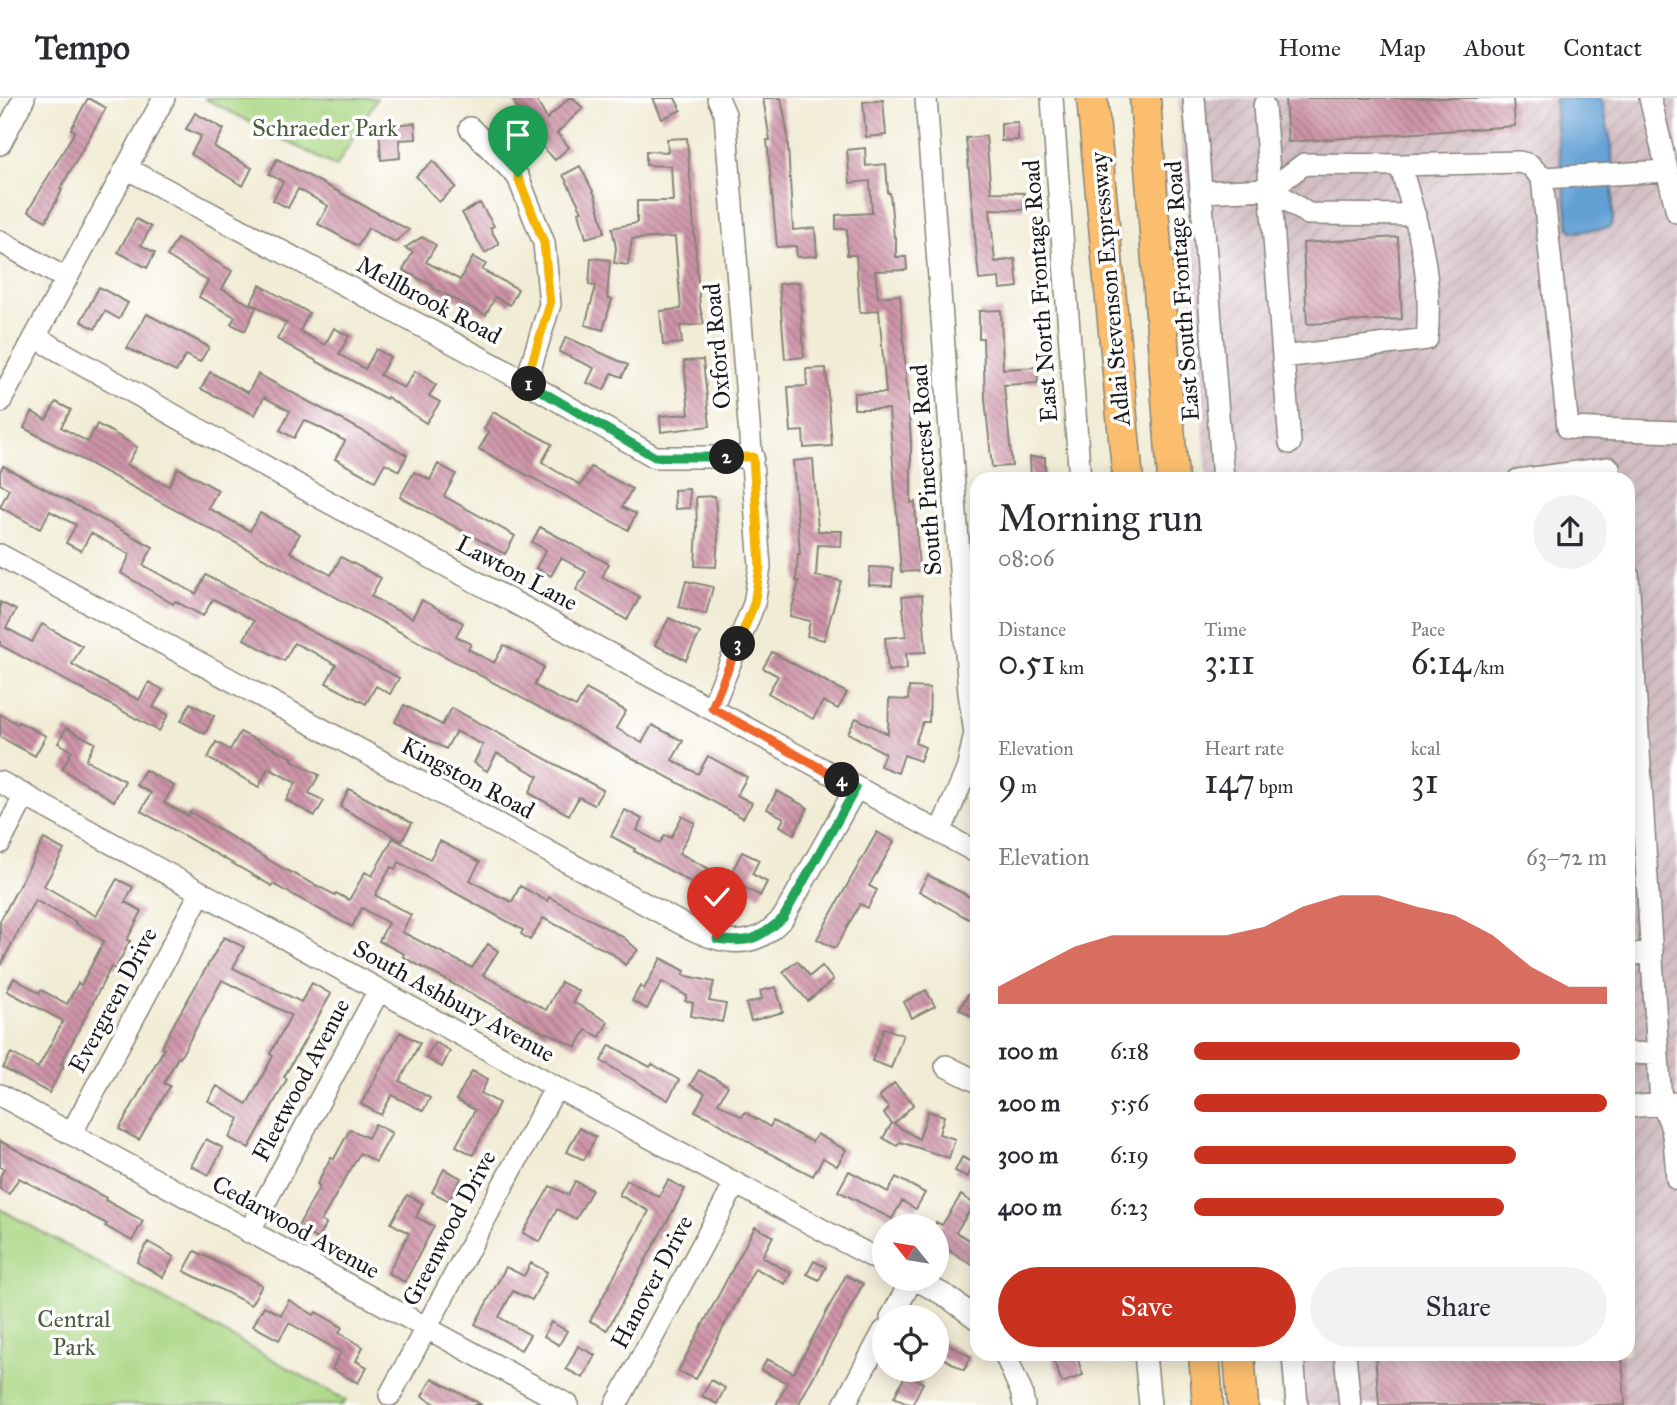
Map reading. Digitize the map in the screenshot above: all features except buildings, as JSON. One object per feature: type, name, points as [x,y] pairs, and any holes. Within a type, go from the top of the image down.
[{"type":"highway","name":"Adlai Stevenson Expressway","points":[[1092,98],[1127,472]]},
{"type":"highway","name":"Adlai Stevenson Expressway","points":[[1144,98],[1172,472]]},
{"type":"highway","points":[[1205,1361],[1208,1405]]},
{"type":"highway","points":[[1240,1361],[1243,1405]]},
{"type":"street","points":[[0,144],[24,98]]},
{"type":"street","points":[[2,393],[164,98]]},
{"type":"street","name":"Oxford Road","points":[[712,708],[754,604],[760,567],[725,114],[718,98]]},
{"type":"street","name":"South Pinecrest Road","points":[[926,98],[970,700]]},
{"type":"street","name":"East North Frontage Road","points":[[1052,98],[1079,472]]},
{"type":"street","name":"East South Frontage Road","points":[[1194,98],[1222,472]]},
{"type":"street","points":[[1650,98],[1677,212]]},
{"type":"street","points":[[1264,106],[1290,443]]},
{"type":"street","points":[[470,128],[518,177],[544,243],[550,304],[526,382]]},
{"type":"street","points":[[1200,192],[1271,189],[1304,164],[1519,162],[1531,165],[1542,178],[1568,428],[1677,432]]},
{"type":"street","points":[[1283,357],[1427,339],[1430,307],[1423,246],[1400,165]]},
{"type":"street","name":"Mellbrook Road","points":[[126,168],[526,382],[655,457],[753,457]]},
{"type":"street","points":[[1542,178],[1667,171]]},
{"type":"street","points":[[1271,189],[1308,214],[1415,215]]},
{"type":"street","points":[[0,242],[66,279]]},
{"type":"street","name":"Lawton Lane","points":[[35,337],[321,498],[970,849]]},
{"type":"street","points":[[1579,472],[1609,468],[1609,472]]},
{"type":"street","name":"Kingston Road","points":[[0,555],[684,925],[717,939],[750,940],[765,934],[783,918],[856,788]]},
{"type":"street","points":[[1635,685],[1658,1054],[1669,1104],[1677,1179]]},
{"type":"street","name":"South Pinecrest Road","points":[[940,832],[967,770],[970,756]]},
{"type":"street","name":"South Ashbury Avenue","points":[[0,782],[872,1257]]},
{"type":"street","points":[[0,843],[26,795]]},
{"type":"street","name":"Evergreen Drive","points":[[71,1134],[201,892]]},
{"type":"street","points":[[1635,954],[1652,952]]},
{"type":"street","name":"Fleetwood Avenue","points":[[249,1232],[380,990]]},
{"type":"street","points":[[1635,1053],[1658,1054]]},
{"type":"street","points":[[946,1066],[970,1078]]},
{"type":"street","name":"Greenwood Drive","points":[[390,1395],[556,1087]]},
{"type":"street","name":"Cedarwood Avenue","points":[[0,1095],[568,1405]]},
{"type":"street","points":[[1635,1106],[1669,1104]]},
{"type":"street","name":"Hanover Drive","points":[[615,1405],[735,1184]]},
{"type":"street","points":[[938,1292],[970,1314]]},
{"type":"street","points":[[844,1405],[872,1353]]},
{"type":"street","points":[[1008,1361],[1024,1405]]},
{"type":"street","points":[[1146,1361],[1150,1405]]},
{"type":"street","points":[[1294,1361],[1297,1405]]},
{"type":"street","points":[[1346,1361],[1350,1405]]},
{"type":"shaded area","points":[[1178,98],[1677,98],[1677,1405],[1282,1405],[1278,1361],[1635,1361],[1635,472],[1206,472]]},
{"type":"green space","name":"Schraeder Park","points":[[204,98],[377,98],[336,167]]},
{"type":"green space","name":"Central Park","points":[[0,1209],[346,1400],[343,1405],[0,1405]]},
{"type":"water","points":[[1555,98],[1601,98],[1612,146],[1613,221],[1609,228],[1574,232],[1569,228],[1556,128]]},
{"type":"route","points":[[518,177],[544,243],[550,304],[526,382],[655,457],[753,457],[760,567],[754,604],[712,708],[856,788],[783,918],[765,934],[750,940],[717,939]]}]
